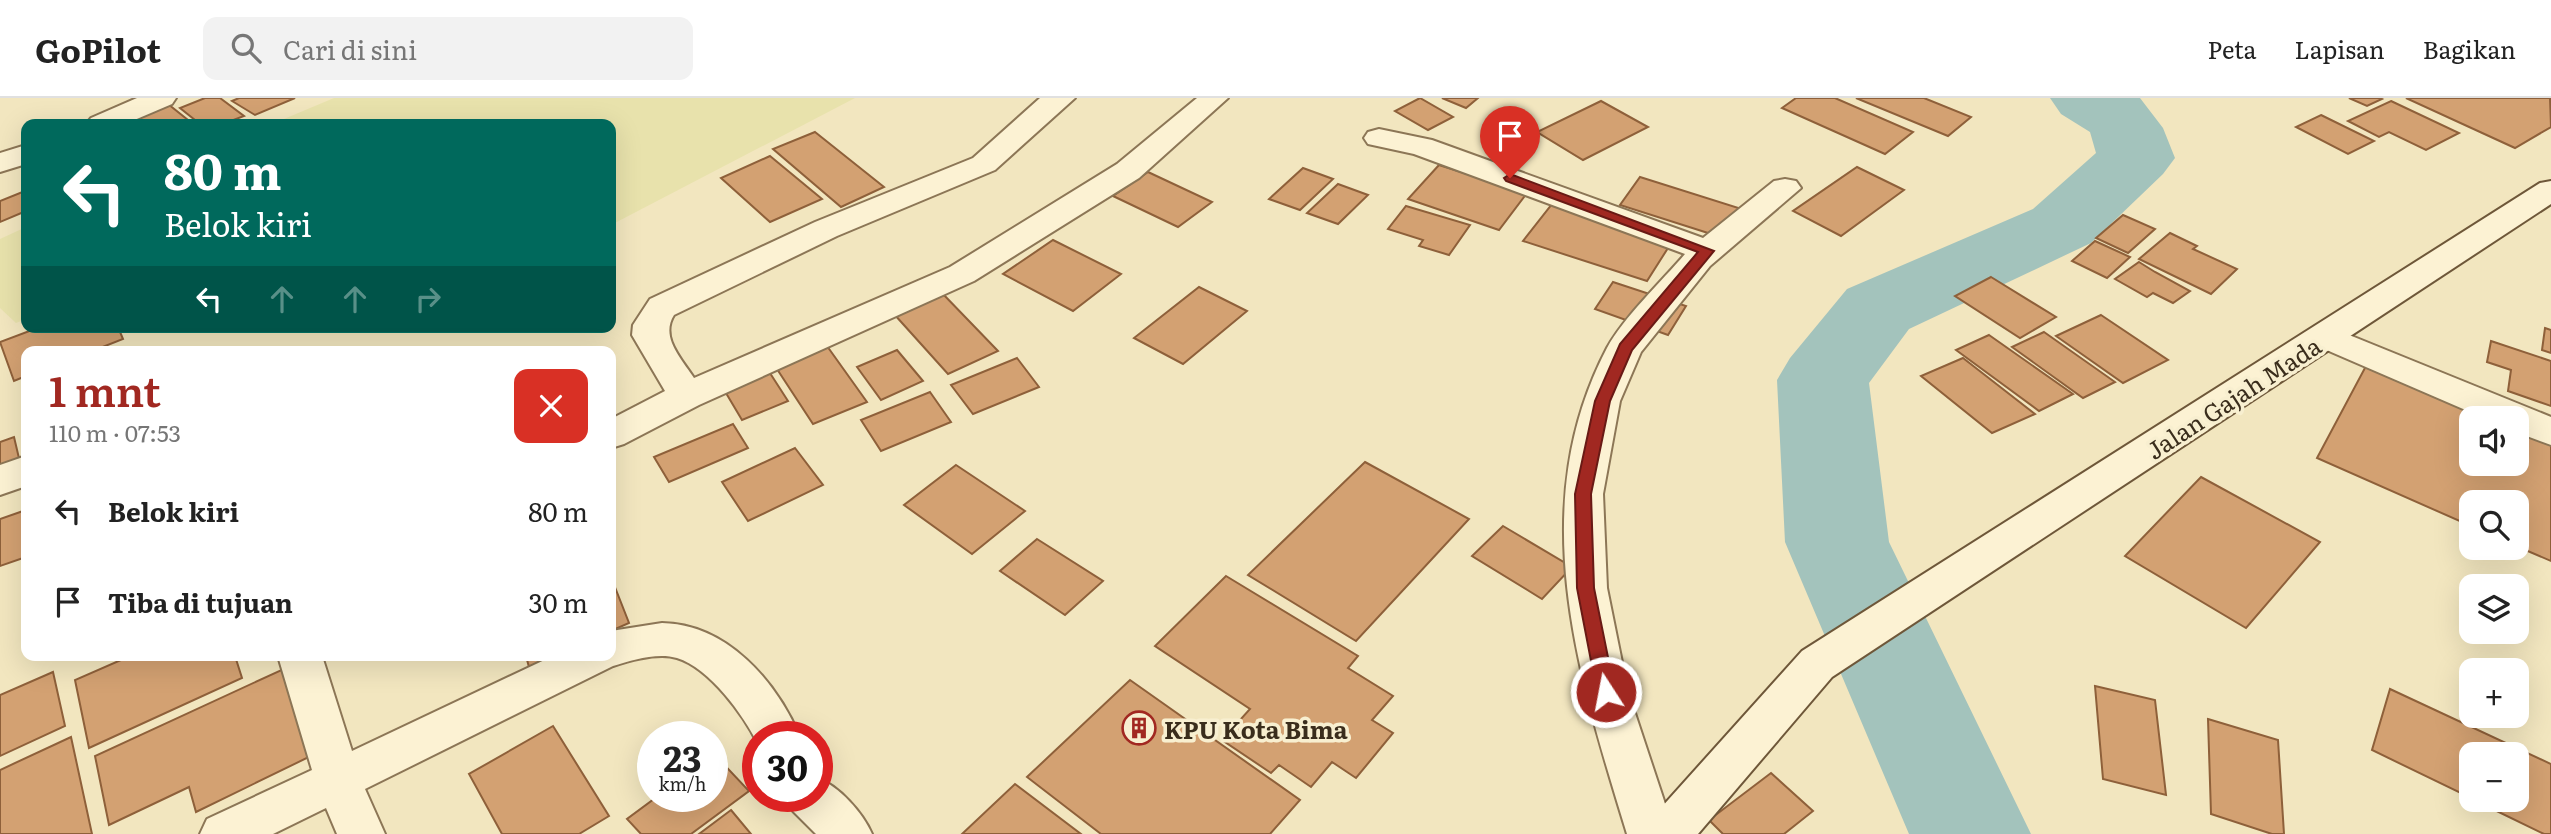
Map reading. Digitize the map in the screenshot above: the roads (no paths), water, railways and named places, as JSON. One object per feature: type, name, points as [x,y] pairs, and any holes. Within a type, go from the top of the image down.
[{"type":"street","points":[[114,119],[162,98]]},
{"type":"street","points":[[686,396],[650,335],[650,325],[662,307],[826,229],[984,164],[1047,106],[1062,98]]},
{"type":"street","points":[[616,432],[686,396],[962,274],[1128,171],[1214,98]]},
{"type":"street","points":[[1379,138],[1421,146],[1708,251]]},
{"type":"street","points":[[0,163],[21,156]]},
{"type":"street","points":[[1651,834],[1606,692],[1586,588],[1583,494],[1602,401],[1625,348],[1698,259],[1784,188]]},
{"type":"street","name":"Jalan Gajah Mada","points":[[1668,834],[1817,664],[2328,337],[2551,190]]},
{"type":"street","points":[[2328,337],[2551,432]]},
{"type":"street","points":[[0,481],[21,472]]},
{"type":"street","points":[[616,647],[628,641],[688,643],[737,679],[773,721]]},
{"type":"street","points":[[302,661],[338,780],[361,834]]},
{"type":"street","points":[[224,834],[586,661]]},
{"type":"street","points":[[826,812],[848,834]]},
{"type":"waterway","points":[[1970,834],[1837,542],[1823,380],[1878,309],[2062,226],[2136,158],[2120,120],[2087,98]]},
{"type":"place","name":"KPU Kota Bima","points":[[1139,728]]}]
